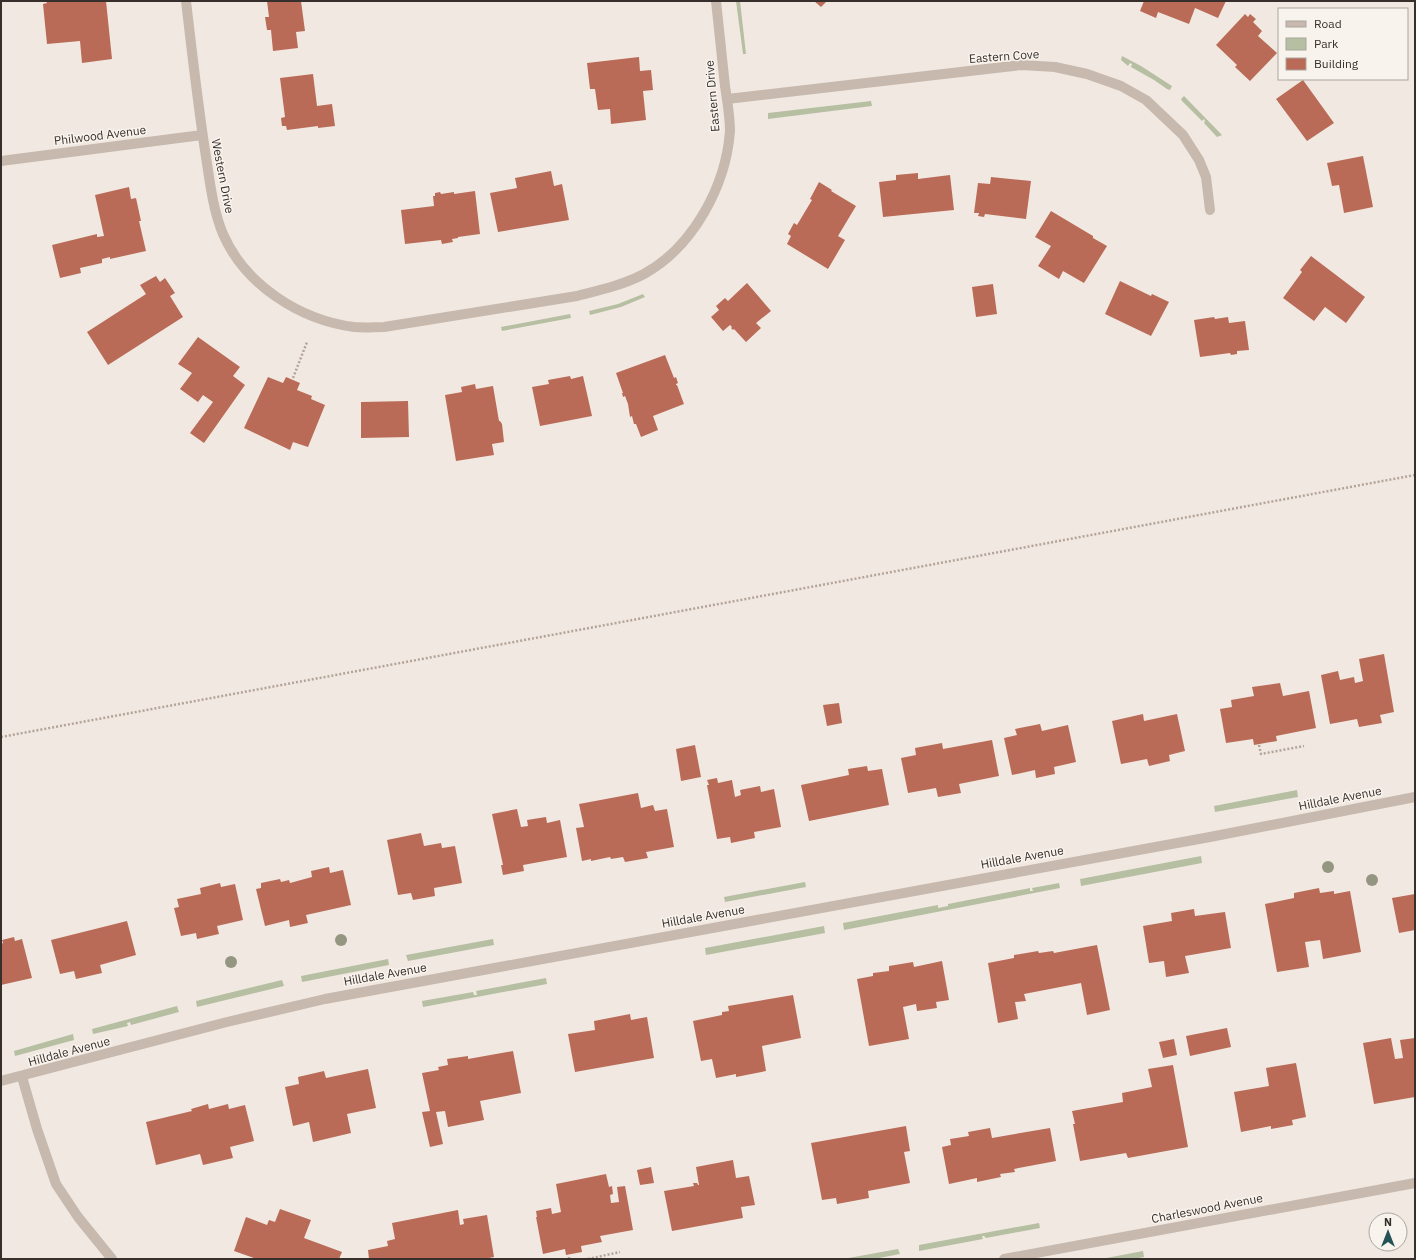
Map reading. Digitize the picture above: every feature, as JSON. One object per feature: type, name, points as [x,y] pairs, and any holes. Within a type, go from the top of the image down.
[{"type":"street","name":"Western Drive","points":[[186,1],[202,135],[214,205],[223,235],[247,271],[262,285],[289,305],[315,317],[355,327],[384,327],[499,308]]},
{"type":"street","name":"Eastern Drive","points":[[499,308],[578,296],[608,288],[644,274],[674,251],[692,230],[708,207],[720,179],[726,159],[730,130],[716,1]]},
{"type":"street","name":"Eastern Cove","points":[[727,99],[1022,65],[1055,67],[1087,74],[1121,86],[1146,100],[1183,135],[1199,160],[1206,177],[1210,210]]},
{"type":"street","name":"Philwood Avenue","points":[[1,161],[202,135]]},
{"type":"street","name":"Hilldale Avenue","points":[[1,1081],[22,1077],[227,1022],[325,998],[1210,837],[1415,797]]},
{"type":"street","points":[[22,1077],[36,1129],[56,1184],[78,1217],[112,1259]]},
{"type":"street","name":"Charleswood Avenue","points":[[1004,1259],[1415,1183]]},
{"type":"path","points":[[293,378],[307,342]]},
{"type":"path","points":[[1,737],[1415,475]]},
{"type":"path","points":[[1259,745],[1261,754],[1304,746]]},
{"type":"path","points":[[588,1259],[620,1252]]},
{"type":"green space","points":[[736,1],[740,1],[746,54],[743,54]]},
{"type":"green space","points":[[1122,56],[1141,66],[1172,86],[1170,90],[1131,67],[1132,64],[1130,63],[1128,66],[1121,60]]},
{"type":"green space","points":[[1184,96],[1222,135],[1217,137],[1204,123],[1204,119],[1202,121],[1182,101],[1181,99]]},
{"type":"green space","points":[[871,101],[872,106],[768,119],[768,113]]},
{"type":"green space","points":[[643,294],[645,297],[621,307],[590,315],[589,311],[618,304]]},
{"type":"green space","points":[[570,314],[571,318],[502,331],[501,327]]},
{"type":"green space","points":[[1297,790],[1298,797],[1215,812],[1214,806]]},
{"type":"green space","points":[[1201,856],[1202,863],[1081,886],[1080,879]]},
{"type":"green space","points":[[805,882],[806,887],[725,902],[724,897]]},
{"type":"green space","points":[[1059,883],[1060,888],[844,930],[843,923],[938,905],[938,908],[948,906],[948,904],[1030,888],[1030,891],[1033,891],[1032,888]]},
{"type":"green space","points":[[824,926],[825,933],[706,955],[705,948]]},
{"type":"green space","points":[[493,939],[494,945],[408,961],[406,955]]},
{"type":"green space","points":[[388,959],[389,965],[302,982],[301,976]]},
{"type":"green space","points":[[546,978],[547,984],[423,1007],[422,1001],[473,992],[474,995],[477,995],[476,991]]},
{"type":"green space","points":[[282,980],[284,986],[197,1007],[196,1001]]},
{"type":"green space","points":[[177,1006],[179,1012],[131,1025],[130,1022],[127,1023],[128,1026],[93,1034],[92,1029]]},
{"type":"green space","points":[[73,1034],[74,1040],[15,1056],[14,1051]]},
{"type":"green space","points":[[1039,1223],[1040,1228],[986,1238],[982,1236],[983,1239],[919,1251],[919,1245]]},
{"type":"green space","points":[[898,1249],[900,1254],[874,1259],[843,1259]]},
{"type":"green space","points":[[1143,1251],[1144,1257],[1134,1259],[1101,1259]]},
{"type":"building","points":[[46,1],[106,1],[112,59],[82,63],[80,41],[47,44],[43,4],[47,3]]},
{"type":"building","points":[[267,1],[301,1],[305,31],[296,32],[298,48],[273,51],[271,30],[267,30],[265,17],[269,17]]},
{"type":"building","points":[[814,1],[827,1],[821,7]]},
{"type":"building","points":[[1144,1],[1226,1],[1218,18],[1195,8],[1189,24],[1158,12],[1156,18],[1140,11]]},
{"type":"building","points":[[1245,14],[1248,17],[1250,14],[1256,19],[1253,22],[1262,31],[1258,36],[1277,53],[1250,81],[1235,67],[1237,65],[1216,45]]},
{"type":"building","points":[[639,57],[640,71],[651,70],[653,90],[643,91],[646,120],[611,124],[610,109],[598,110],[595,89],[590,89],[587,63]]},
{"type":"building","points":[[313,74],[317,106],[332,104],[335,126],[318,128],[318,126],[287,130],[286,126],[282,126],[281,118],[285,117],[280,78]]},
{"type":"building","points":[[1303,80],[1334,123],[1307,141],[1276,99]]},
{"type":"building","points":[[1363,156],[1373,207],[1344,213],[1339,185],[1332,186],[1327,163]]},
{"type":"building","points":[[551,171],[554,186],[562,184],[569,220],[498,232],[490,193],[517,188],[515,178]]},
{"type":"building","points":[[918,173],[918,179],[950,175],[954,210],[883,217],[879,182],[896,180],[896,175]]},
{"type":"building","points":[[991,177],[1031,181],[1026,219],[985,214],[984,217],[978,216],[979,213],[974,213],[978,183],[990,184]]},
{"type":"building","points":[[819,182],[856,206],[838,236],[845,240],[828,269],[787,244],[791,236],[788,234],[794,223],[797,225],[812,200],[810,199]]},
{"type":"building","points":[[129,187],[131,199],[136,198],[141,221],[139,221],[146,251],[110,259],[110,257],[102,259],[102,263],[80,268],[81,273],[60,278],[52,245],[97,234],[97,237],[104,236],[95,195]]},
{"type":"building","points":[[475,191],[480,234],[458,237],[452,239],[453,242],[442,244],[441,240],[405,244],[401,210],[434,206],[433,196],[435,196],[435,193],[440,192],[441,194],[454,192],[454,194]]},
{"type":"building","points":[[1051,211],[1107,246],[1084,283],[1063,271],[1059,279],[1038,266],[1051,246],[1035,237]]},
{"type":"building","points":[[1311,256],[1365,297],[1346,323],[1325,307],[1314,321],[1283,298],[1302,272],[1300,270]]},
{"type":"building","points":[[156,276],[160,282],[165,278],[175,293],[170,296],[183,317],[108,365],[87,332],[146,294],[140,285]]},
{"type":"building","points":[[1120,281],[1151,296],[1152,294],[1169,302],[1151,336],[1105,314]]},
{"type":"building","points":[[747,283],[771,311],[756,323],[761,328],[746,342],[734,329],[733,330],[731,328],[732,327],[730,325],[723,331],[711,317],[719,310],[716,306],[725,298],[728,301]]},
{"type":"building","points":[[993,284],[997,314],[976,317],[972,287]]},
{"type":"building","points":[[1214,317],[1215,319],[1228,317],[1229,323],[1245,321],[1249,350],[1237,351],[1237,354],[1231,355],[1230,353],[1200,357],[1194,320]]},
{"type":"building","points":[[198,337],[240,367],[233,376],[245,385],[204,443],[190,433],[213,402],[203,395],[198,402],[180,389],[192,373],[178,364]]},
{"type":"building","points":[[665,355],[674,378],[676,377],[678,383],[676,385],[684,404],[653,416],[658,430],[641,437],[636,424],[634,424],[632,416],[630,417],[628,404],[625,396],[623,397],[616,373]]},
{"type":"building","points":[[570,376],[571,379],[583,376],[592,416],[540,426],[532,387],[549,384],[548,380]]},
{"type":"building","points":[[268,377],[283,383],[286,377],[300,383],[297,390],[312,396],[311,399],[325,405],[308,447],[293,442],[290,450],[244,428]]},
{"type":"building","points":[[475,384],[476,389],[493,386],[499,421],[502,424],[504,442],[492,444],[494,455],[456,461],[445,395],[462,392],[461,387]]},
{"type":"building","points":[[408,401],[409,437],[361,438],[361,402]]},
{"type":"building","points":[[1384,654],[1394,712],[1380,715],[1382,723],[1359,727],[1357,719],[1330,724],[1321,675],[1338,671],[1340,680],[1354,677],[1355,683],[1363,681],[1359,659]]},
{"type":"building","points":[[1280,683],[1283,696],[1309,691],[1316,728],[1276,736],[1277,741],[1254,745],[1253,739],[1226,743],[1220,709],[1232,707],[1231,700],[1254,696],[1252,687]]},
{"type":"building","points":[[839,703],[842,723],[827,726],[823,705]]},
{"type":"building","points":[[1143,714],[1144,721],[1177,714],[1185,751],[1169,755],[1170,761],[1149,766],[1147,759],[1121,764],[1112,721]]},
{"type":"building","points":[[1040,724],[1042,731],[1068,725],[1076,762],[1054,767],[1055,774],[1036,778],[1035,770],[1012,775],[1004,738],[1017,735],[1015,729]]},
{"type":"building","points":[[992,740],[999,776],[959,784],[961,793],[938,797],[936,788],[908,793],[901,758],[916,755],[915,748],[942,743],[943,749]]},
{"type":"building","points":[[695,745],[701,777],[681,781],[676,749]]},
{"type":"building","points":[[867,766],[868,771],[882,769],[889,805],[809,821],[801,785],[849,775],[848,769]]},
{"type":"building","points":[[717,778],[718,783],[732,780],[735,797],[741,795],[740,790],[760,786],[761,792],[774,789],[781,827],[754,832],[755,838],[731,843],[730,837],[717,839],[707,780]]},
{"type":"building","points":[[638,793],[641,808],[653,805],[655,811],[667,809],[674,847],[646,852],[648,858],[625,862],[623,857],[611,859],[610,857],[591,861],[591,859],[582,861],[576,828],[584,827],[579,804]]},
{"type":"building","points":[[517,809],[521,827],[528,826],[527,820],[546,817],[547,823],[560,820],[567,857],[523,865],[524,871],[503,875],[501,865],[503,865],[492,814]]},
{"type":"building","points":[[421,833],[424,846],[441,843],[442,848],[455,846],[462,883],[434,888],[435,896],[413,900],[411,893],[398,895],[387,840]]},
{"type":"building","points":[[329,867],[330,873],[343,870],[351,905],[306,915],[308,923],[290,927],[289,920],[265,926],[256,889],[261,888],[261,883],[280,879],[281,882],[289,880],[290,883],[312,877],[311,871]]},
{"type":"building","points":[[220,883],[221,887],[235,884],[243,920],[217,926],[219,934],[197,939],[196,933],[181,936],[174,908],[179,907],[177,899],[201,894],[200,888]]},
{"type":"building","points":[[1319,888],[1320,893],[1334,891],[1334,894],[1350,891],[1361,952],[1323,959],[1320,940],[1305,942],[1309,967],[1277,972],[1265,904],[1294,898],[1294,893]]},
{"type":"building","points":[[1415,894],[1415,930],[1399,933],[1392,898]]},
{"type":"building","points":[[1194,909],[1195,916],[1225,912],[1231,948],[1185,956],[1189,973],[1166,977],[1164,961],[1149,963],[1143,926],[1172,921],[1171,913]]},
{"type":"building","points":[[127,921],[136,955],[100,965],[102,973],[76,979],[74,971],[60,974],[51,940]]},
{"type":"building","points":[[14,937],[15,941],[22,939],[32,978],[1,985],[2,940]]},
{"type":"building","points":[[1097,945],[1110,1010],[1087,1015],[1081,983],[1024,994],[1026,1001],[1015,1002],[1018,1019],[998,1023],[988,963],[1014,958],[1014,955],[1038,951],[1039,953],[1053,951],[1054,953]]},
{"type":"building","points":[[942,961],[949,1000],[936,1002],[937,1008],[917,1011],[916,1004],[903,1007],[909,1039],[869,1046],[857,979],[873,976],[873,973],[889,971],[889,966],[913,962],[914,967]]},
{"type":"building","points":[[793,995],[801,1038],[762,1046],[766,1071],[736,1077],[736,1074],[716,1078],[712,1059],[701,1061],[693,1021],[722,1015],[722,1012],[729,1011],[728,1006]]},
{"type":"building","points":[[630,1014],[631,1020],[647,1017],[654,1058],[575,1072],[568,1034],[595,1030],[594,1021]]},
{"type":"building","points":[[1227,1028],[1231,1047],[1190,1056],[1186,1036]]},
{"type":"building","points":[[1391,1038],[1395,1059],[1403,1058],[1400,1040],[1415,1038],[1415,1097],[1374,1104],[1363,1043]]},
{"type":"building","points":[[1174,1039],[1177,1055],[1163,1058],[1159,1042]]},
{"type":"building","points":[[513,1051],[521,1093],[480,1101],[484,1120],[448,1127],[445,1111],[436,1112],[443,1144],[430,1147],[422,1112],[430,1111],[422,1073],[439,1070],[438,1067],[448,1065],[447,1059],[468,1056],[468,1059]]},
{"type":"building","points":[[1296,1063],[1306,1117],[1292,1120],[1293,1125],[1271,1129],[1271,1126],[1241,1132],[1234,1092],[1269,1086],[1266,1068]]},
{"type":"building","points":[[1173,1065],[1188,1147],[1128,1158],[1126,1153],[1080,1161],[1072,1111],[1123,1102],[1122,1093],[1152,1087],[1148,1069]]},
{"type":"building","points":[[368,1069],[376,1108],[347,1114],[351,1133],[313,1142],[309,1122],[293,1126],[285,1087],[299,1084],[298,1077],[324,1071],[326,1078]]},
{"type":"building","points":[[208,1104],[209,1109],[228,1104],[229,1109],[245,1105],[254,1141],[230,1147],[233,1158],[203,1165],[200,1154],[156,1165],[146,1122],[192,1111],[191,1109]]},
{"type":"building","points":[[906,1126],[910,1151],[904,1152],[910,1183],[868,1191],[869,1198],[837,1204],[836,1198],[822,1200],[811,1143]]},
{"type":"building","points":[[990,1128],[992,1138],[1050,1128],[1056,1161],[1014,1169],[1015,1172],[1000,1174],[1001,1177],[977,1182],[977,1178],[949,1184],[942,1147],[951,1145],[950,1139],[969,1136],[968,1132]]},
{"type":"building","points":[[733,1160],[736,1178],[749,1176],[755,1205],[741,1207],[743,1218],[672,1231],[664,1191],[694,1186],[693,1183],[697,1183],[699,1185],[696,1167]]},
{"type":"building","points":[[651,1167],[654,1183],[640,1185],[637,1170]]},
{"type":"building","points":[[606,1174],[609,1187],[612,1186],[613,1194],[610,1195],[611,1203],[619,1202],[617,1187],[625,1186],[633,1230],[600,1236],[602,1242],[581,1246],[582,1252],[566,1255],[565,1249],[543,1254],[536,1211],[551,1208],[552,1214],[561,1212],[556,1184]]},
{"type":"building","points":[[280,1209],[311,1220],[304,1238],[342,1252],[339,1259],[257,1259],[234,1251],[246,1217],[267,1225],[269,1220],[275,1222]]},
{"type":"building","points":[[458,1210],[460,1225],[464,1224],[463,1219],[487,1215],[494,1257],[484,1259],[369,1259],[368,1250],[388,1246],[387,1241],[395,1239],[392,1223]]}]
